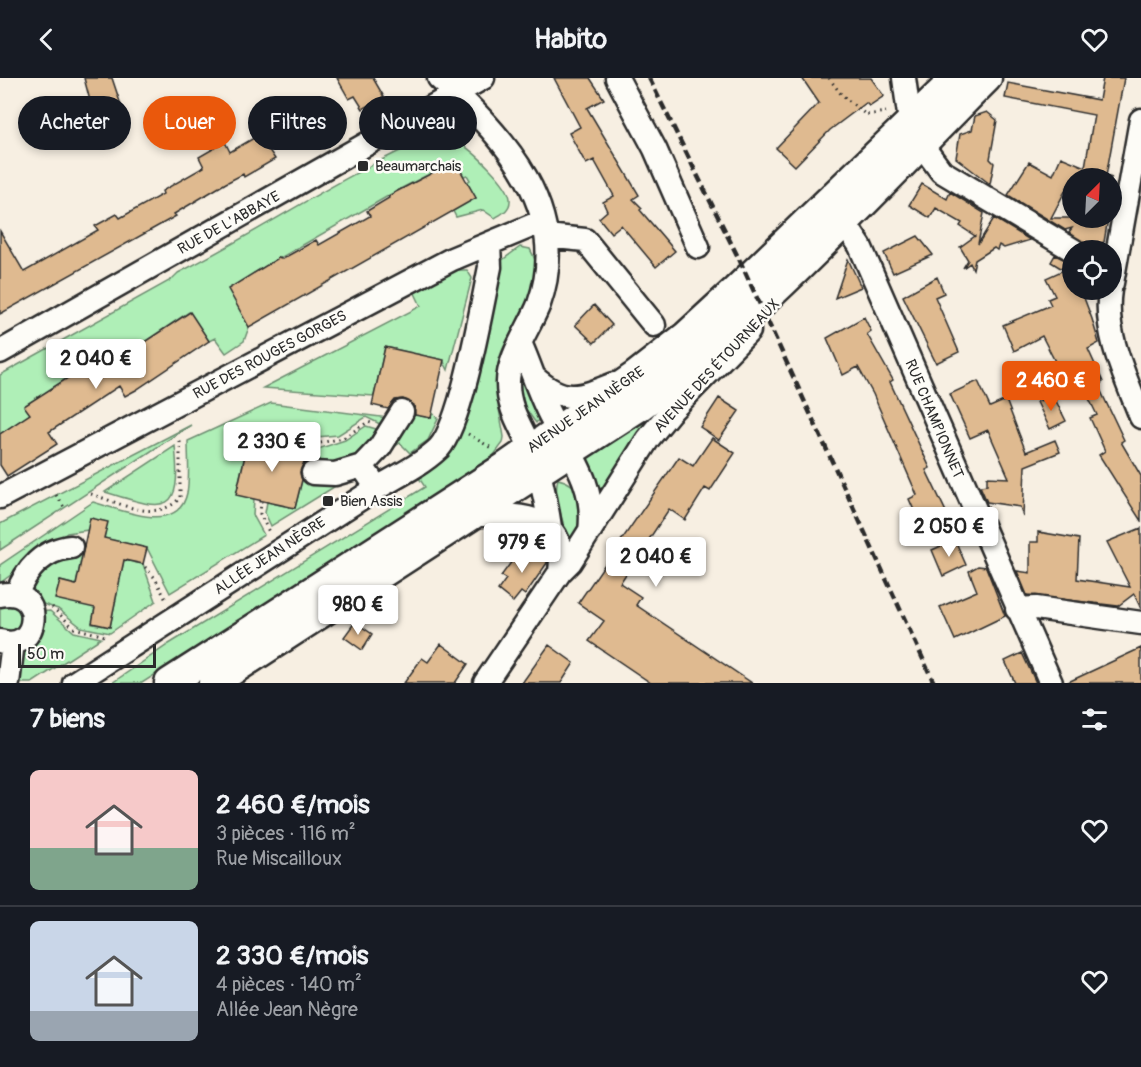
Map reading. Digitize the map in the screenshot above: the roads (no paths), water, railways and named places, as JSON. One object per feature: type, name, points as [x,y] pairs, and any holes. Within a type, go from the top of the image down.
[{"type":"main road","name":"AVENUE JEAN NÈGRE","points":[[169,683],[535,460],[564,440],[635,376],[686,336],[736,290],[913,125],[956,78]]},
{"type":"main road","name":"AVENUE JEAN NÈGRE","points":[[564,440],[642,405],[686,371],[844,222],[913,125],[987,78]]},
{"type":"main road","name":"AVENUE JEAN NÈGRE","points":[[213,683],[473,515],[535,460]]},
{"type":"street","points":[[439,78],[456,93],[519,164],[534,191],[545,228],[549,250],[548,278],[510,367],[507,384],[513,415],[535,460],[545,489],[550,527],[559,541],[562,556],[560,572]]},
{"type":"street","name":"RUE DE L'ABBAYE","points":[[0,352],[483,78]]},
{"type":"street","points":[[617,78],[655,149],[698,247]]},
{"type":"street","points":[[904,78],[913,125],[941,171],[1062,243]]},
{"type":"street","points":[[1119,240],[1141,120]]},
{"type":"street","name":"RUE CHAMPIONNET","points":[[844,222],[860,246],[1051,683]]},
{"type":"street","points":[[545,228],[585,240],[654,325]]},
{"type":"street","name":"RUE DES ROUGES GORGES","points":[[0,497],[452,259],[489,244],[545,228]]},
{"type":"street","name":"ALLÉE JEAN NÈGRE","points":[[74,683],[377,488],[414,468],[439,447],[456,418],[490,267],[489,244]]},
{"type":"street","name":"AVENUE DES ÉTOURNEAUX","points":[[485,683],[590,531],[648,439],[670,412],[782,297],[809,257]]},
{"type":"street","points":[[1110,300],[1109,320],[1117,352],[1141,417]]},
{"type":"street","points":[[521,345],[531,375],[564,440],[592,503],[590,531]]},
{"type":"street","points":[[531,375],[552,393],[567,396],[590,393],[635,376]]},
{"type":"street","points":[[316,473],[335,474],[362,466],[380,447],[402,412]]},
{"type":"street","points":[[362,466],[377,488]]},
{"type":"street","points":[[473,515],[526,517],[550,527]]},
{"type":"street","points":[[8,683],[6,642],[21,640],[32,628],[33,611],[15,598],[29,569],[45,555],[57,549],[71,547]]},
{"type":"street","points":[[1017,609],[1036,608],[1141,623]]},
{"type":"railway","points":[[649,78],[740,261],[934,683]]},
{"type":"place","name":"Beaumarchais","points":[[363,166]]},
{"type":"place","name":"Bien Assis","points":[[328,501]]}]
